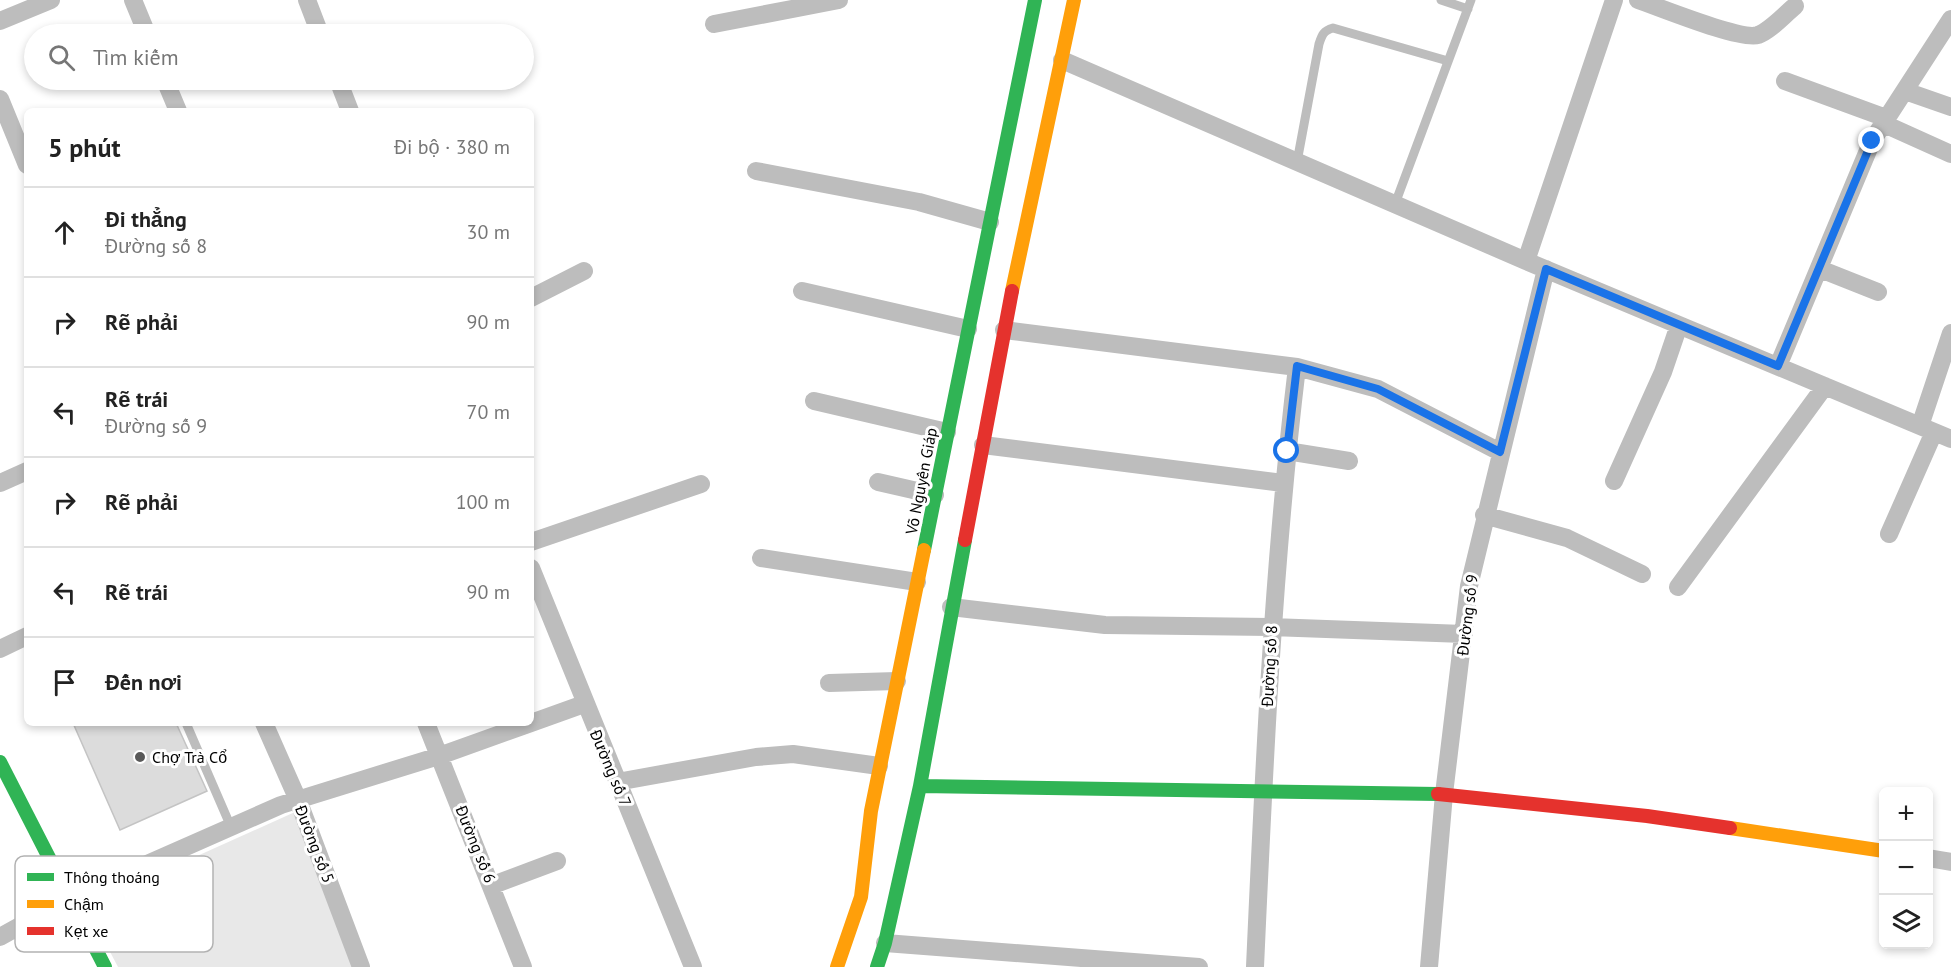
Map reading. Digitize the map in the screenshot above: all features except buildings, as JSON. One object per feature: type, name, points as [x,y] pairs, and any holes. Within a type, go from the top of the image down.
[{"type":"main road","name":"Võ Nguyên Giáp","points":[[837,967],[861,897],[879,766],[1035,0]]},
{"type":"main road","points":[[877,967],[884,954],[920,786],[951,607],[1004,330],[1074,0]]},
{"type":"main road","points":[[0,762],[48,856]]},
{"type":"main road","points":[[920,786],[1444,794],[1647,816],[1879,850]]},
{"type":"main road","points":[[97,952],[105,967]]},
{"type":"street","points":[[0,21],[51,0]]},
{"type":"street","points":[[133,0],[143,24]]},
{"type":"street","points":[[307,0],[316,24]]},
{"type":"street","points":[[714,24],[839,0]]},
{"type":"street","points":[[1526,261],[1614,0]]},
{"type":"street","points":[[1638,0],[1719,28],[1753,36],[1760,34],[1795,6]]},
{"type":"street","points":[[1778,366],[1872,141],[1951,19]]},
{"type":"street","points":[[1062,60],[1526,261],[1935,433]]},
{"type":"street","points":[[1785,81],[1884,121],[1951,154]]},
{"type":"street","points":[[169,90],[177,108]]},
{"type":"street","points":[[342,90],[349,108]]},
{"type":"street","points":[[1905,91],[1951,107]]},
{"type":"street","points":[[0,99],[24,158]]},
{"type":"street","points":[[756,171],[919,202],[990,222]]},
{"type":"street","name":"Đường số 9","points":[[1429,967],[1444,794],[1469,586],[1484,515],[1546,269]]},
{"type":"street","points":[[1820,269],[1878,292]]},
{"type":"street","points":[[534,296],[584,271]]},
{"type":"street","points":[[802,291],[968,329]]},
{"type":"street","points":[[1614,481],[1663,372],[1679,325]]},
{"type":"street","points":[[1004,330],[1297,366],[1378,389],[1500,452]]},
{"type":"street","points":[[1889,534],[1935,433],[1951,333]]},
{"type":"street","name":"Đường số 8","points":[[1255,967],[1270,627],[1283,483],[1297,366]]},
{"type":"street","points":[[1678,587],[1825,386]]},
{"type":"street","points":[[814,401],[947,432]]},
{"type":"street","points":[[982,445],[1283,483]]},
{"type":"street","points":[[1287,451],[1349,461]]},
{"type":"street","points":[[0,483],[24,472]]},
{"type":"street","points":[[879,482],[935,495]]},
{"type":"street","points":[[534,541],[701,484]]},
{"type":"street","points":[[1484,515],[1567,538],[1642,574]]},
{"type":"street","points":[[761,558],[917,582]]},
{"type":"street","name":"Đường số 7","points":[[534,576],[584,704],[693,967]]},
{"type":"street","points":[[951,607],[1105,625],[1270,627],[1464,634]]},
{"type":"street","points":[[0,649],[24,637]]},
{"type":"street","points":[[829,683],[897,681]]},
{"type":"street","points":[[534,722],[584,704]]},
{"type":"street","name":"Đường số 5","points":[[265,726],[298,800],[361,967]]},
{"type":"street","name":"Đường số 6","points":[[427,726],[493,885],[523,967]]},
{"type":"street","points":[[165,856],[298,800],[439,756],[523,726]]},
{"type":"street","points":[[617,782],[756,757],[793,754],[879,766]]},
{"type":"street","points":[[1933,859],[1951,862]]},
{"type":"street","points":[[493,885],[557,861]]},
{"type":"street","points":[[0,937],[15,929]]},
{"type":"street","points":[[884,954],[1200,967]]},
{"type":"street","points":[[1429,967],[1437,967]]},
{"type":"lane","points":[[1395,204],[1469,5],[1441,0]]},
{"type":"lane","points":[[1297,162],[1322,33],[1333,28],[1448,61]]},
{"type":"lane","points":[[187,726],[231,827]]},
{"type":"shaded area","points":[[295,812],[354,967],[118,967],[110,952],[213,952],[213,856],[197,856]]},
{"type":"traffic: fast","points":[[924,550],[1035,0]]},
{"type":"traffic: fast","points":[[877,967],[885,943],[920,786],[965,540]]},
{"type":"traffic: fast","points":[[0,762],[48,856]]},
{"type":"traffic: fast","points":[[920,786],[1438,794]]},
{"type":"traffic: fast","points":[[97,952],[105,967]]},
{"type":"traffic: slow","points":[[1012,291],[1074,0]]},
{"type":"traffic: slow","points":[[837,967],[861,897],[871,811],[924,550]]},
{"type":"traffic: slow","points":[[1730,828],[1879,850]]},
{"type":"traffic: jam","points":[[965,540],[1012,291]]},
{"type":"traffic: jam","points":[[1438,794],[1647,816],[1730,828]]},
{"type":"place","name":"Chợ Trà Cổ","points":[[140,757]]},
{"type":"route","points":[[1287,451],[1297,366],[1378,389],[1500,452],[1546,269],[1778,366],[1872,141]]}]
